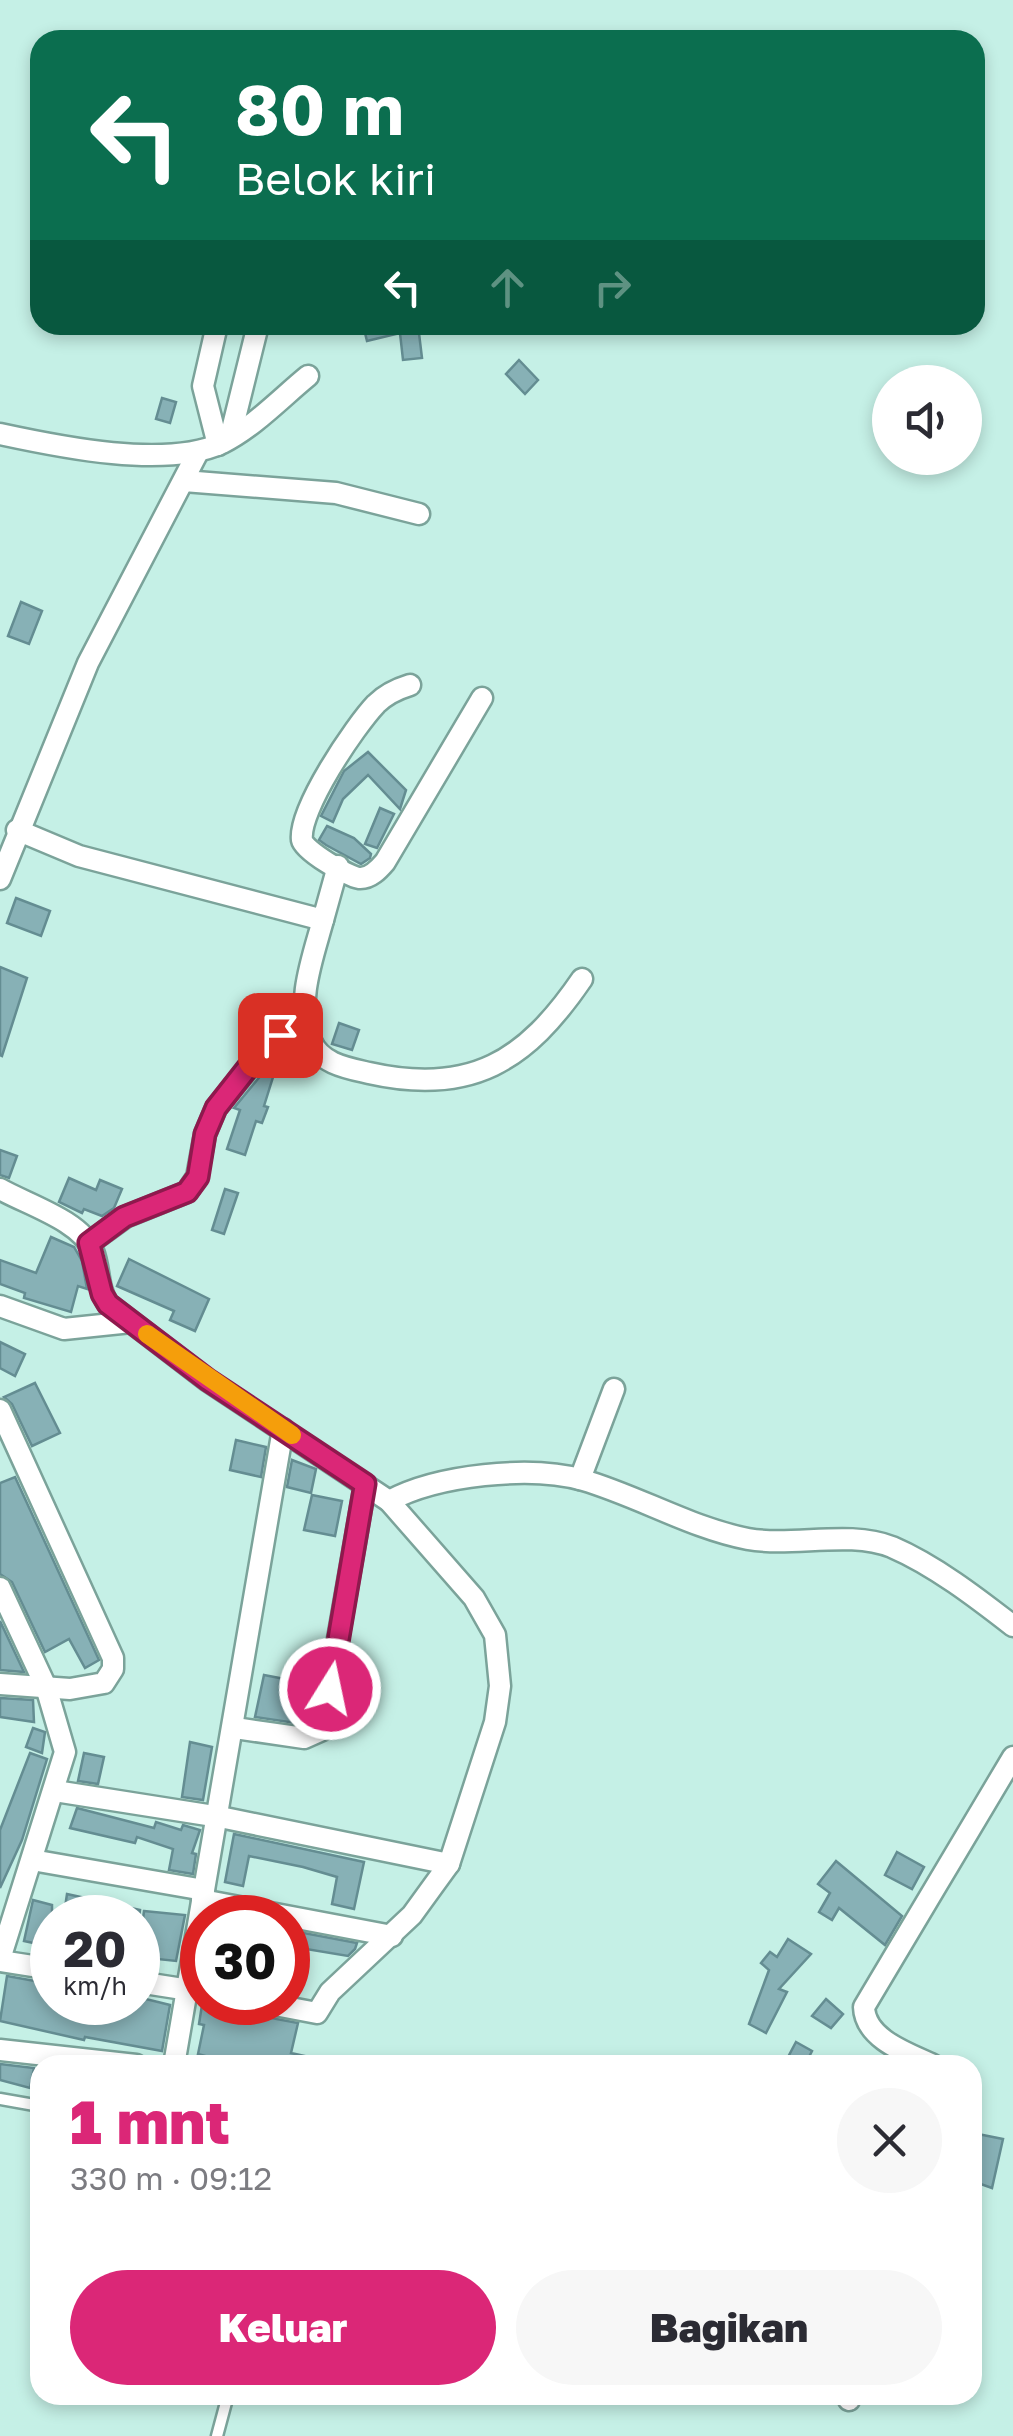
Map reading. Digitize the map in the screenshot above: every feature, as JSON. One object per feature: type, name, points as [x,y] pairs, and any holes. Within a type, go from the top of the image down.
[{"type":"street","points":[[215,335],[202,386],[215,445]]},
{"type":"street","points":[[215,445],[254,335]]},
{"type":"street","points":[[0,879],[88,662],[184,480],[215,445],[308,376]]},
{"type":"street","points":[[0,434],[101,450],[215,445]]},
{"type":"street","points":[[184,480],[336,493],[419,514]]},
{"type":"street","points":[[410,685],[376,704],[313,801],[303,842],[316,856],[361,878],[385,862],[482,698]]},
{"type":"street","points":[[17,830],[80,856],[323,920]]},
{"type":"street","points":[[312,1042],[306,1008],[307,979],[338,866]]},
{"type":"street","points":[[89,1243],[124,1217],[187,1192],[198,1177],[205,1134],[216,1108],[270,1040],[280,1035],[312,1042],[340,1066],[410,1081],[464,1078],[504,1061],[538,1036],[582,979]]},
{"type":"street","points":[[0,1189],[72,1228],[89,1243],[102,1294],[132,1322],[389,1501],[474,1598],[496,1635],[500,1686],[495,1722],[449,1864],[432,1892],[392,1936],[330,1992],[317,2013],[310,2012]]},
{"type":"street","points":[[0,1306],[64,1329],[132,1322]]},
{"type":"street","points":[[580,1479],[614,1389]]},
{"type":"street","points":[[0,1410],[113,1658],[113,1669],[104,1682],[70,1689],[0,1684]]},
{"type":"street","points":[[32,1860],[203,1895],[220,1817],[283,1429]]},
{"type":"street","points":[[389,1501],[425,1485],[478,1476],[580,1479],[744,1538],[804,1544],[856,1541],[893,1548],[1013,1626]]},
{"type":"street","points":[[234,1728],[304,1738],[322,1730],[365,1484]]},
{"type":"street","points":[[0,1588],[46,1687],[65,1744],[55,1791],[0,1960],[30,1965]]},
{"type":"street","points":[[911,2055],[870,2027],[864,2010],[1013,1757]]},
{"type":"street","points":[[55,1791],[220,1817],[449,1864]]},
{"type":"street","points":[[310,1918],[392,1936]]},
{"type":"street","points":[[177,2055],[185,2025]]},
{"type":"street","points":[[0,2050],[45,2055]]},
{"type":"lane","points":[[0,2099],[30,2104]]},
{"type":"lane","points":[[217,2436],[225,2405]]},
{"type":"building","points":[[366,335],[392,335],[367,341]]},
{"type":"building","points":[[400,335],[419,335],[422,358],[403,360]]},
{"type":"building","points":[[519,360],[538,380],[525,394],[506,374]]},
{"type":"building","points":[[162,398],[176,402],[170,423],[156,419]]},
{"type":"building","points":[[21,602],[42,611],[29,644],[8,636]]},
{"type":"building","points":[[368,752],[406,790],[400,809],[368,775],[343,799],[333,822],[321,816],[344,771]]},
{"type":"building","points":[[380,808],[394,814],[377,848],[365,844]]},
{"type":"building","points":[[327,826],[354,838],[371,854],[370,858],[361,864],[319,840]]},
{"type":"building","points":[[16,898],[50,911],[41,936],[7,923]]},
{"type":"building","points":[[0,967],[27,978],[2,1056],[0,1055]]},
{"type":"building","points":[[339,1023],[359,1030],[352,1050],[332,1044]]},
{"type":"building","points":[[262,1074],[273,1077],[262,1123],[256,1121],[245,1155],[227,1149],[240,1110],[234,1108]]},
{"type":"building","points":[[0,1150],[17,1156],[9,1178],[0,1175]]},
{"type":"building","points":[[69,1178],[96,1190],[100,1180],[122,1189],[114,1208],[102,1216],[84,1209],[82,1213],[59,1202]]},
{"type":"building","points":[[225,1189],[238,1193],[224,1234],[212,1230]]},
{"type":"building","points":[[51,1237],[74,1247],[82,1261],[87,1289],[78,1286],[71,1312],[24,1298],[25,1293],[0,1284],[0,1260],[36,1273]]},
{"type":"building","points":[[129,1259],[209,1299],[195,1331],[170,1320],[174,1311],[117,1286]]},
{"type":"building","points":[[0,1342],[25,1354],[15,1376],[0,1368]]},
{"type":"building","points":[[35,1383],[60,1433],[32,1446],[12,1404],[4,1397]]},
{"type":"building","points":[[236,1440],[266,1447],[261,1477],[230,1470]]},
{"type":"building","points":[[292,1460],[316,1469],[311,1493],[287,1487]]},
{"type":"building","points":[[15,1477],[99,1660],[85,1668],[69,1639],[45,1652],[12,1582],[0,1574],[0,1483]]},
{"type":"building","points":[[312,1495],[342,1501],[335,1536],[304,1530]]},
{"type":"building","points":[[0,1621],[24,1672],[0,1670]]},
{"type":"building","points":[[264,1675],[290,1680],[287,1695],[313,1700],[310,1720],[302,1724],[255,1717]]},
{"type":"building","points":[[0,1698],[33,1700],[34,1722],[0,1717]]},
{"type":"building","points":[[33,1728],[45,1732],[42,1753],[26,1747]]},
{"type":"building","points":[[190,1742],[212,1747],[203,1800],[182,1797]]},
{"type":"building","points":[[30,1753],[47,1759],[22,1840],[0,1888],[0,1830]]},
{"type":"building","points":[[84,1753],[104,1757],[98,1784],[78,1781]]},
{"type":"building","points":[[77,1808],[154,1828],[156,1822],[181,1830],[183,1825],[200,1830],[192,1853],[196,1854],[193,1874],[169,1870],[173,1849],[137,1837],[135,1843],[70,1828]]},
{"type":"building","points":[[234,1834],[364,1862],[354,1909],[332,1904],[337,1877],[303,1867],[249,1856],[243,1886],[225,1882]]},
{"type":"building","points":[[897,1852],[924,1867],[912,1889],[885,1875]]},
{"type":"building","points":[[836,1861],[902,1916],[885,1945],[839,1908],[832,1920],[819,1912],[830,1893],[818,1884]]},
{"type":"building","points":[[160,1913],[180,1915],[176,1961],[160,1959]]},
{"type":"building","points":[[30,1914],[30,1942],[24,1941]]},
{"type":"building","points":[[310,1934],[357,1943],[348,1956],[310,1950]]},
{"type":"building","points":[[788,1939],[811,1954],[779,1989],[787,1992],[766,2033],[749,2024],[769,1970],[761,1963],[770,1952],[777,1957]]},
{"type":"building","points":[[7,1976],[30,1980],[30,2025],[160,2025],[160,2002],[170,2005],[162,2051],[85,2037],[84,2040],[0,2021]]},
{"type":"building","points":[[826,1999],[843,2014],[831,2028],[812,2016]]},
{"type":"building","points":[[204,2025],[298,2025],[291,2053],[300,2055],[198,2054]]},
{"type":"building","points":[[796,2042],[812,2051],[810,2055],[789,2055]]},
{"type":"building","points":[[0,2064],[30,2068],[30,2088],[0,2080]]},
{"type":"building","points":[[982,2135],[1003,2139],[992,2188],[982,2184]]},
{"type":"slow traffic","points":[[147,1334],[292,1435]]},
{"type":"route","points":[[280,1035],[270,1040],[216,1108],[205,1134],[198,1177],[187,1192],[124,1217],[89,1243],[108,1304],[208,1380],[365,1484],[330,1689]]}]
